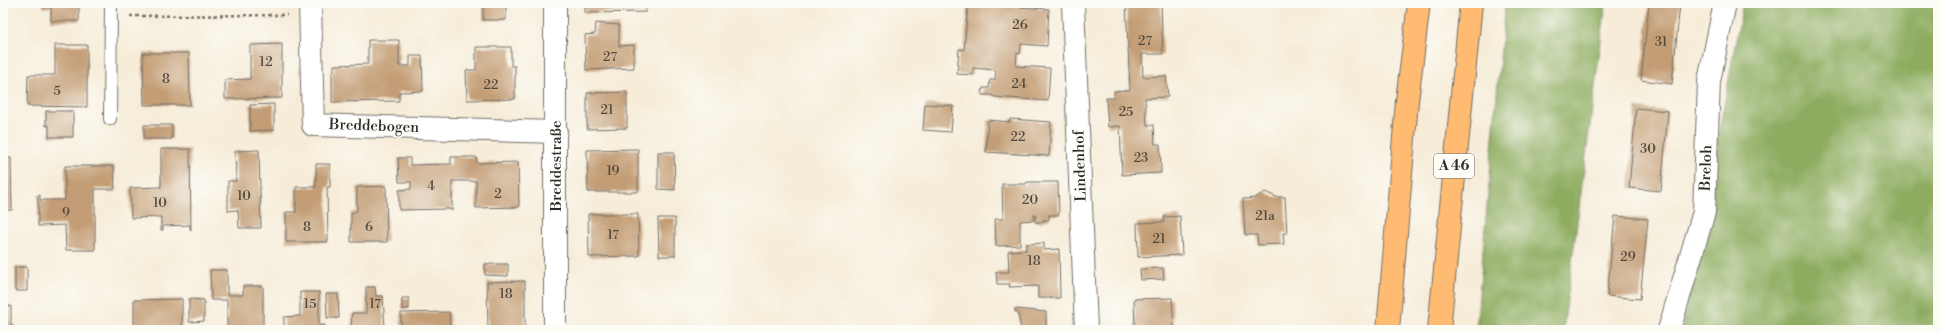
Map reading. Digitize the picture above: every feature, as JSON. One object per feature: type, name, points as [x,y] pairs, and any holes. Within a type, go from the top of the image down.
[{"type":"highway","points":[[1388,330],[1407,101],[1419,3]]},
{"type":"highway","name":"A 46","points":[[1439,330],[1471,3]]},
{"type":"street","name":"Breddestraße","points":[[555,3],[555,330]]},
{"type":"street","name":"Lindenhof","points":[[1073,3],[1086,330]]},
{"type":"street","name":"Breloh","points":[[1669,330],[1704,212],[1709,81],[1726,3]]},
{"type":"street","name":"Breddebogen","points":[[310,9],[312,125],[556,132]]},
{"type":"lane","points":[[110,119],[111,3]]},
{"type":"path","points":[[111,16],[310,9]]},
{"type":"green space","points":[[1505,3],[1606,3],[1563,330],[1476,330]]},
{"type":"green space","points":[[1743,3],[1938,3],[1938,330],[1682,330]]},
{"type":"building","points":[[43,3],[79,3],[79,21],[51,21],[51,7],[43,8]]},
{"type":"building","points":[[483,3],[506,3],[506,20],[483,20]]},
{"type":"building","points":[[585,3],[645,3],[646,12],[585,13]]},
{"type":"building","points":[[1126,3],[1161,3],[1163,54],[1142,54],[1143,77],[1166,76],[1168,97],[1145,98],[1147,125],[1154,125],[1155,144],[1160,144],[1161,173],[1122,175],[1120,126],[1108,127],[1106,98],[1114,98],[1114,91],[1130,90]]},
{"type":"building","points":[[1649,3],[1680,4],[1672,84],[1641,80]]},
{"type":"building","points":[[968,4],[1049,9],[1047,46],[1021,44],[1020,54],[1017,53],[1016,66],[1050,68],[1048,101],[982,95],[983,88],[989,88],[990,80],[995,80],[996,70],[973,68],[973,75],[957,74],[959,49],[964,50]]},
{"type":"building","points":[[596,23],[619,25],[619,46],[634,45],[634,68],[586,70],[585,35],[595,34]]},
{"type":"building","points":[[368,40],[399,40],[399,66],[410,66],[410,56],[422,56],[423,91],[399,92],[399,101],[332,102],[332,72],[334,72],[334,65],[368,64]]},
{"type":"building","points":[[282,44],[282,98],[225,99],[225,80],[250,79],[250,45]]},
{"type":"building","points":[[55,45],[87,45],[87,107],[27,106],[28,75],[55,75]]},
{"type":"building","points":[[476,47],[511,47],[511,66],[515,66],[515,99],[467,100],[466,70],[476,70]]},
{"type":"building","points":[[143,53],[189,53],[190,105],[144,105]]},
{"type":"building","points":[[627,92],[627,128],[587,129],[587,93]]},
{"type":"building","points":[[274,104],[274,130],[250,131],[250,105]]},
{"type":"building","points":[[925,104],[953,106],[951,132],[923,130]]},
{"type":"building","points":[[1636,108],[1668,111],[1661,191],[1629,188]]},
{"type":"building","points":[[46,111],[73,111],[73,137],[49,137],[49,125],[46,126]]},
{"type":"building","points":[[1010,119],[1051,122],[1049,156],[986,152],[988,120],[1010,122]]},
{"type":"building","points":[[144,125],[172,125],[172,139],[144,139]]},
{"type":"building","points":[[161,149],[190,149],[191,230],[190,225],[163,226],[163,230],[161,230],[161,217],[131,218],[130,188],[161,187]]},
{"type":"building","points":[[638,149],[638,192],[588,192],[587,150]]},
{"type":"building","points":[[259,150],[261,228],[239,228],[238,210],[228,211],[228,181],[236,181],[235,151]]},
{"type":"building","points":[[658,152],[674,152],[675,190],[658,189]]},
{"type":"building","points":[[451,157],[476,157],[477,163],[518,162],[519,207],[476,208],[476,181],[452,181],[452,211],[450,209],[399,210],[399,190],[411,189],[411,182],[399,182],[398,158],[410,158],[410,165],[451,164]]},
{"type":"building","points":[[3,158],[11,158],[12,210],[3,210]]},
{"type":"building","points":[[316,164],[330,164],[330,187],[327,187],[328,242],[286,242],[286,212],[296,212],[296,187],[316,187]]},
{"type":"building","points":[[65,166],[114,166],[115,189],[95,189],[95,250],[66,250],[65,225],[38,226],[38,195],[40,195],[40,200],[65,200]]},
{"type":"building","points":[[1027,182],[1058,182],[1059,215],[1049,215],[1049,220],[1043,220],[1043,222],[1035,222],[1036,215],[1034,215],[1034,220],[1020,221],[1020,245],[996,246],[995,219],[1003,219],[1002,184],[1026,184]]},
{"type":"building","points":[[386,186],[387,242],[351,242],[351,213],[357,211],[357,187]]},
{"type":"building","points":[[1265,192],[1276,197],[1285,197],[1287,233],[1283,233],[1284,244],[1258,245],[1257,235],[1245,235],[1243,199],[1255,198]]},
{"type":"building","points":[[588,214],[638,214],[639,256],[589,257]]},
{"type":"building","points":[[1180,216],[1182,255],[1138,257],[1137,223],[1164,222],[1164,217]]},
{"type":"building","points":[[1615,216],[1648,219],[1640,299],[1607,296]]},
{"type":"building","points":[[658,218],[675,218],[675,256],[659,256]]},
{"type":"building","points":[[1044,243],[1044,250],[1059,249],[1060,298],[1038,298],[1038,286],[1009,287],[1010,284],[997,284],[996,272],[1009,272],[1008,251],[1026,250],[1026,244]]},
{"type":"building","points":[[485,264],[508,264],[508,276],[485,275]]},
{"type":"building","points":[[15,267],[27,267],[27,291],[15,291]]},
{"type":"building","points":[[1163,268],[1164,279],[1141,280],[1140,269]]},
{"type":"building","points":[[210,270],[227,270],[227,295],[243,295],[243,286],[263,286],[263,330],[227,330],[227,300],[211,300]]},
{"type":"building","points":[[525,281],[525,330],[488,330],[487,282]]},
{"type":"building","points":[[366,287],[375,287],[376,296],[383,296],[385,330],[351,330],[352,313],[366,313]]},
{"type":"building","points":[[300,292],[319,292],[319,326],[325,325],[325,330],[284,330],[284,317],[300,316]]},
{"type":"building","points":[[326,294],[338,294],[339,318],[327,318]]},
{"type":"building","points":[[402,298],[409,298],[409,309],[402,309]]},
{"type":"building","points":[[1172,298],[1174,330],[1135,330],[1134,299]]},
{"type":"building","points":[[182,299],[182,330],[134,330],[134,300]]},
{"type":"building","points":[[189,299],[204,300],[204,321],[189,322]]},
{"type":"building","points":[[3,306],[11,306],[11,325],[13,325],[13,330],[3,330]]},
{"type":"building","points":[[1015,309],[1046,312],[1046,328],[1054,327],[1054,330],[1021,330],[1018,312],[1015,312]]},
{"type":"building","points":[[449,312],[450,326],[454,326],[454,330],[401,330],[401,313]]}]
